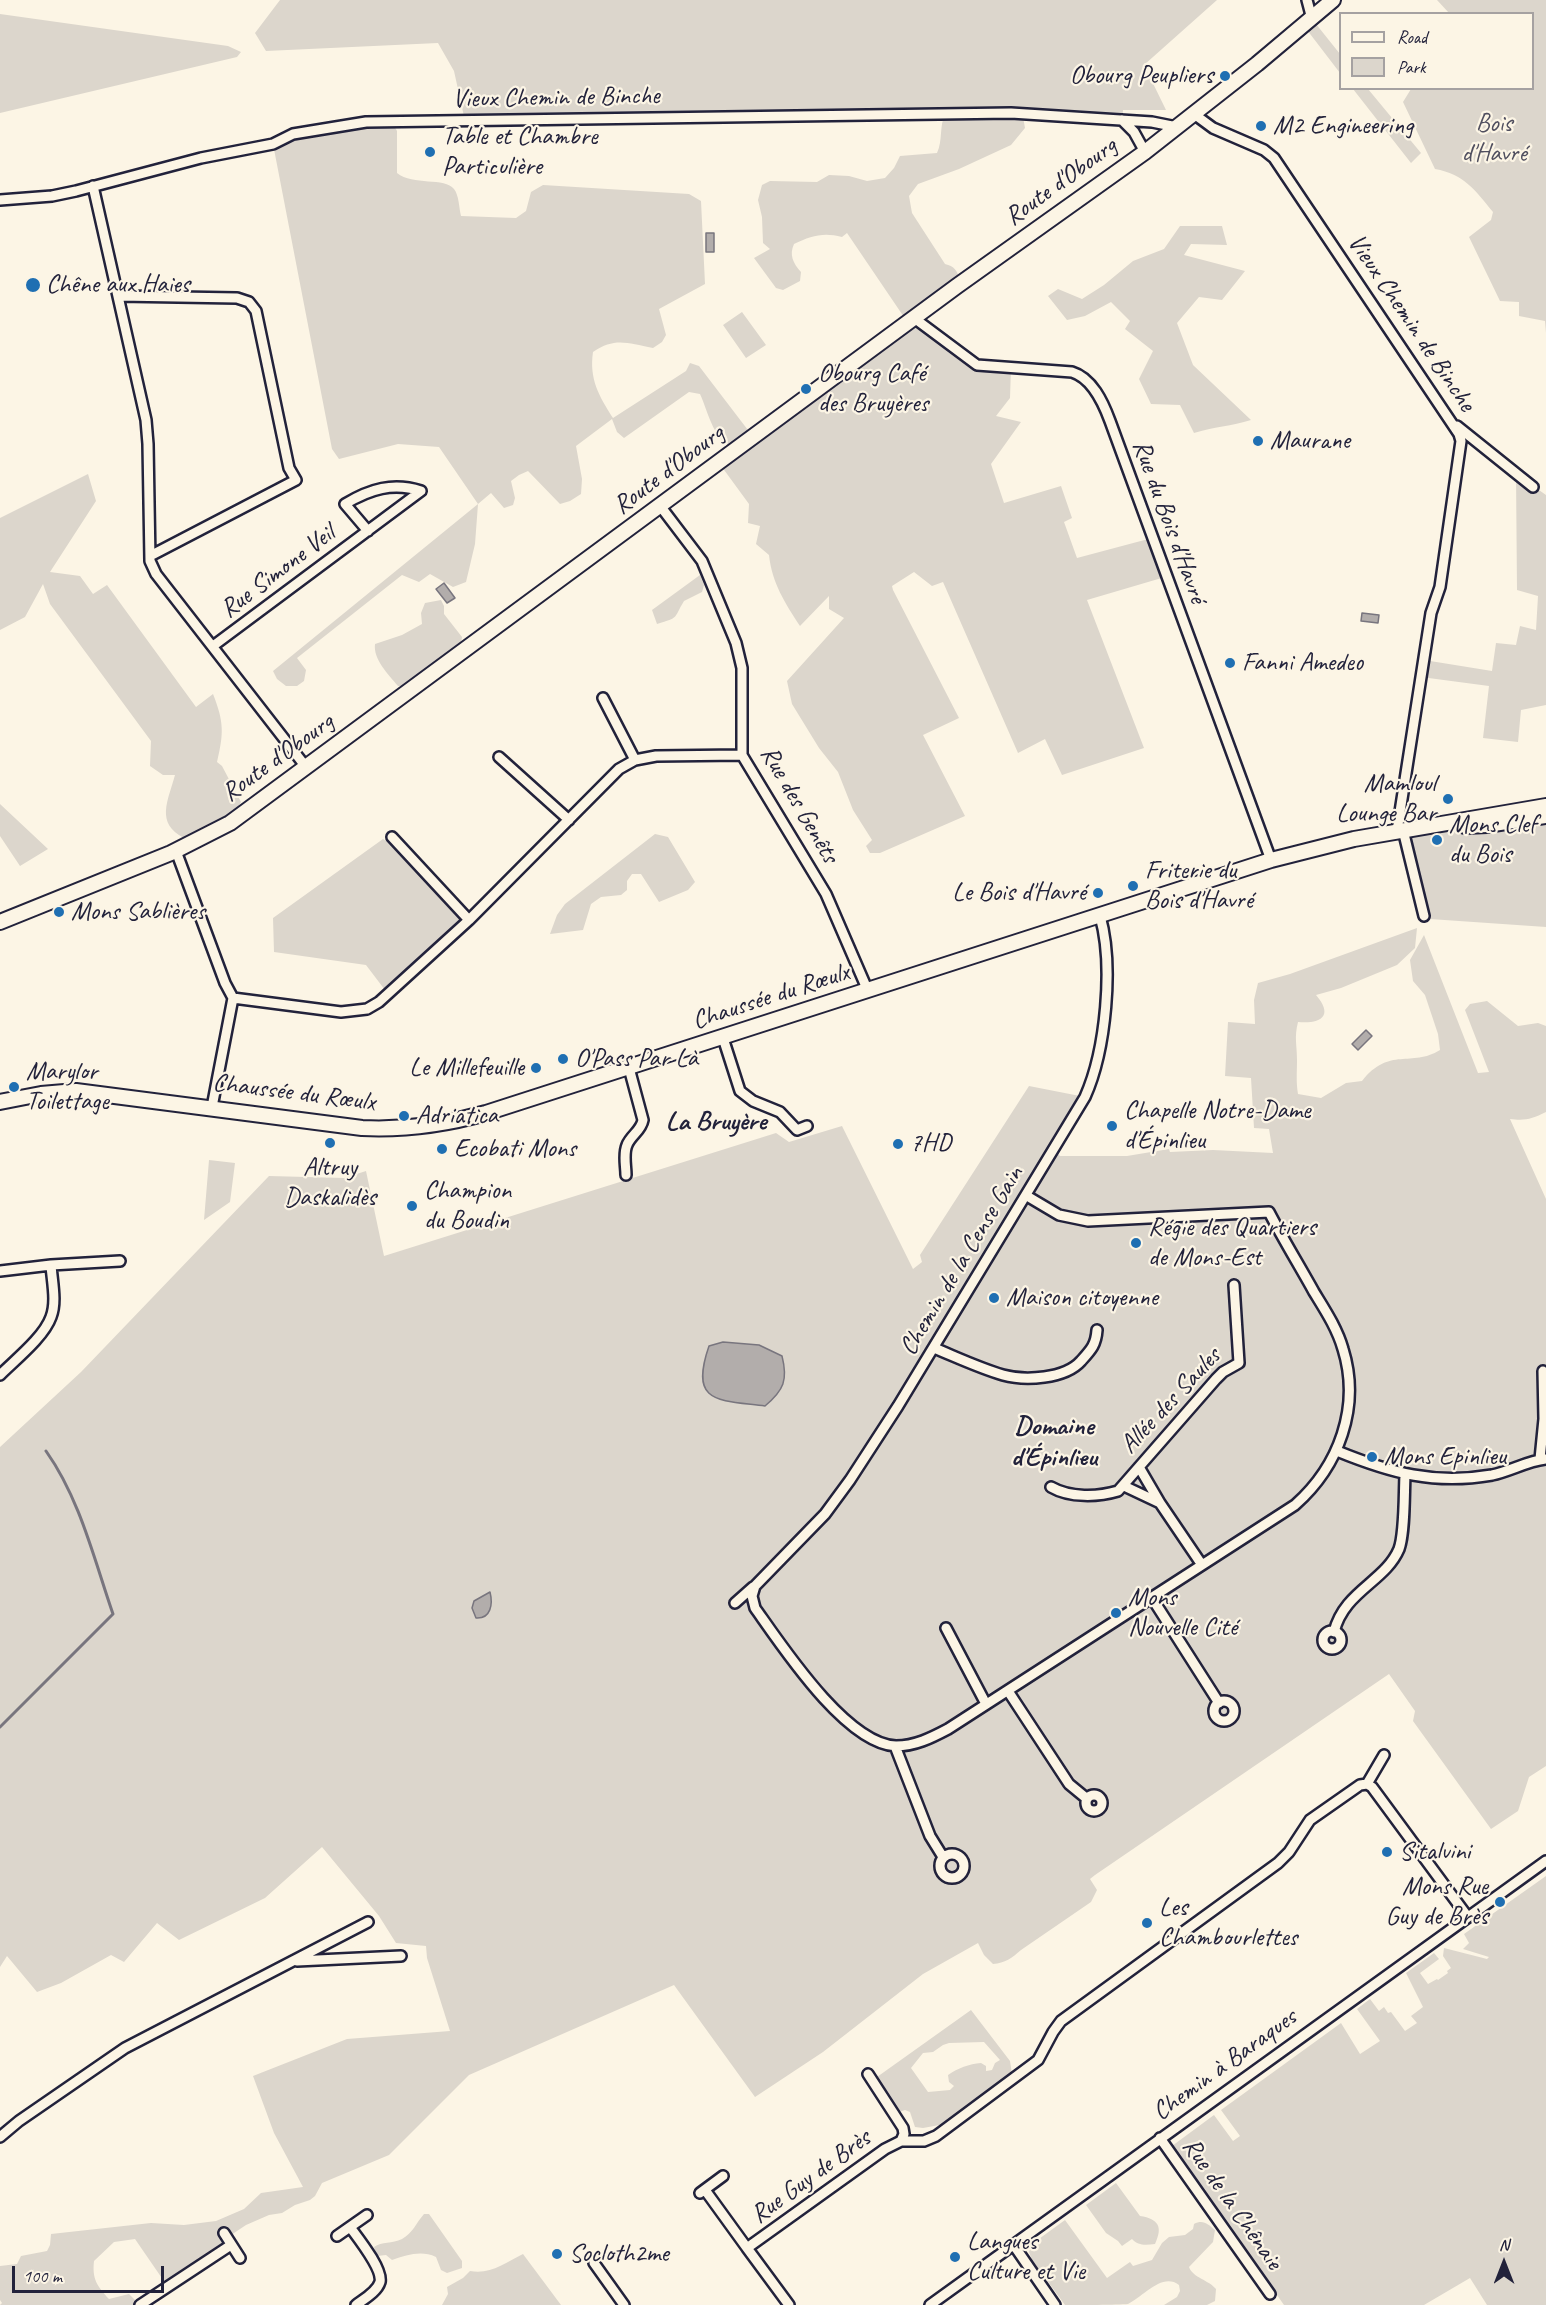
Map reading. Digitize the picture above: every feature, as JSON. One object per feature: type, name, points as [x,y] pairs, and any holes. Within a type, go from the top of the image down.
[{"type":"main road","name":"Route d'Obourg","points":[[0,922],[176,851],[230,823],[914,318],[1145,152],[1333,0]]},
{"type":"main road","name":"Chaussée du Rœulx","points":[[1426,827],[1546,806]]},
{"type":"main road","name":"Chaussée du Rœulx","points":[[0,1102],[41,1094],[76,1091],[353,1127],[409,1128],[464,1120],[1330,844],[1400,830],[1487,825],[1546,816]]},
{"type":"street","points":[[1307,0],[1312,19]]},
{"type":"street","name":"Vieux Chemin de Binche","points":[[0,200],[52,196],[201,158],[273,144],[293,134],[366,122],[1011,112],[1152,122],[1178,127]]},
{"type":"street","name":"Vieux Chemin de Binche","points":[[1194,114],[1213,128],[1264,150],[1274,158],[1455,425],[1461,441],[1440,587],[1431,613],[1400,830]]},
{"type":"street","points":[[1122,120],[1134,132],[1145,152]]},
{"type":"street","points":[[93,186],[146,420],[150,556],[156,574],[306,767]]},
{"type":"street","points":[[119,296],[237,298],[249,302],[256,311],[289,468],[296,480],[150,556]]},
{"type":"street","name":"Rue du Bois d'Havré","points":[[914,318],[977,365],[1072,372],[1079,374],[1091,385],[1110,421],[1271,861]]},
{"type":"street","points":[[1455,425],[1533,487]]},
{"type":"street","name":"Rue Simone Veil","points":[[213,646],[368,531],[421,491],[405,486],[390,486],[368,492],[345,504],[368,531]]},
{"type":"street","name":"Rue des Genêts","points":[[661,507],[702,561],[736,643],[742,668],[742,755],[826,894],[868,991]]},
{"type":"street","points":[[603,698],[635,760]]},
{"type":"street","points":[[233,998],[341,1012],[367,1009],[379,1002],[469,920],[620,769],[635,760],[656,756],[742,755]]},
{"type":"street","points":[[499,757],[569,820]]},
{"type":"street","points":[[1400,830],[1424,916]]},
{"type":"street","points":[[392,837],[469,920]]},
{"type":"street","points":[[176,851],[225,983],[233,998],[212,1107]]},
{"type":"street","name":"Chemin de la Cense Gain","points":[[735,1603],[755,1586],[825,1514],[838,1497],[934,1348],[1075,1116],[1090,1087],[1101,1047],[1107,978],[1100,916]]},
{"type":"street","points":[[723,1038],[737,1084],[744,1094],[753,1101],[780,1112],[797,1130],[807,1126]]},
{"type":"street","points":[[626,1176],[627,1143],[642,1127],[643,1120],[628,1068]]},
{"type":"street","points":[[755,1586],[752,1596],[755,1608],[806,1679],[856,1729],[869,1738],[895,1746],[913,1744],[928,1739],[987,1704],[1152,1598],[1295,1505],[1316,1483],[1338,1451],[1350,1399],[1349,1375],[1343,1348],[1333,1324],[1269,1212],[1229,1212],[1088,1221],[1059,1215],[1026,1196]]},
{"type":"street","points":[[0,1271],[120,1261]]},
{"type":"street","points":[[0,1375],[38,1336],[51,1318],[53,1307],[51,1265]]},
{"type":"street","name":"Allée des Saules","points":[[1136,1470],[1216,1379],[1239,1363],[1234,1286]]},
{"type":"street","points":[[934,1348],[1002,1375],[1053,1376],[1066,1373],[1094,1347],[1096,1330]]},
{"type":"street","points":[[1338,1451],[1405,1475],[1425,1477],[1481,1476],[1504,1472],[1543,1459],[1545,1419],[1543,1371]]},
{"type":"street","points":[[1051,1487],[1063,1494],[1110,1494],[1124,1486],[1136,1470],[1202,1565]]},
{"type":"street","points":[[1334,1632],[1343,1609],[1390,1562],[1398,1550],[1401,1538],[1405,1475]]},
{"type":"street","points":[[1124,1486],[1160,1503]]},
{"type":"street","points":[[1152,1598],[1219,1703]]},
{"type":"street","points":[[946,1628],[987,1704]]},
{"type":"street","points":[[1008,1691],[1069,1784],[1086,1798]]},
{"type":"street","points":[[895,1746],[930,1836],[943,1857]]},
{"type":"street","points":[[1384,1755],[1367,1784],[1376,1791],[1467,1916]]},
{"type":"street","name":"Rue Guy de Brès","points":[[747,2248],[885,2149],[901,2141],[924,2141],[936,2136],[1038,2060],[1053,2031],[1061,2021],[1278,1863],[1289,1852],[1310,1820],[1360,1785],[1367,1784]]},
{"type":"street","name":"Chemin à Baraques","points":[[930,2305],[1546,1861]]},
{"type":"street","points":[[0,2137],[33,2111],[124,2048],[368,1922]]},
{"type":"street","points":[[292,1962],[401,1956]]},
{"type":"street","name":"Rue Guy de Brès","points":[[868,2074],[903,2128],[904,2134],[901,2141]]},
{"type":"street","name":"Rue de la Chênaie","points":[[1160,2138],[1270,2294]]},
{"type":"street","name":"Rue Guy de Brès","points":[[723,2176],[702,2192],[789,2305]]},
{"type":"street","points":[[337,2236],[367,2215]]},
{"type":"street","points":[[350,2227],[380,2272],[380,2281],[376,2289],[356,2305]]},
{"type":"street","points":[[224,2233],[240,2258]]},
{"type":"street","points":[[1013,2244],[1054,2305]]},
{"type":"street","points":[[140,2305],[231,2245]]},
{"type":"street","points":[[594,2263],[624,2305]]},
{"type":"green space","points":[[280,0],[1217,0],[1144,65],[1166,110],[1123,110],[1122,120],[1023,117],[1025,128],[1011,145],[959,169],[918,184],[909,196],[912,213],[945,264],[957,272],[960,281],[914,318],[977,365],[1011,367],[1010,398],[996,416],[1021,422],[991,464],[1004,503],[1061,486],[1072,518],[1064,522],[1077,558],[1152,538],[1165,577],[1087,600],[1144,748],[1062,775],[1045,739],[1018,753],[943,582],[932,586],[914,572],[892,586],[893,590],[959,718],[923,735],[965,816],[880,853],[870,853],[866,846],[872,840],[853,810],[838,772],[819,748],[792,704],[787,681],[844,618],[829,609],[829,596],[800,626],[794,617],[776,584],[769,555],[756,544],[760,526],[748,523],[749,504],[719,463],[737,450],[723,441],[718,434],[700,394],[689,392],[624,438],[617,432],[612,419],[576,446],[582,479],[581,494],[560,504],[528,471],[511,481],[515,498],[513,505],[504,508],[491,493],[478,504],[439,447],[398,444],[339,459],[332,449],[273,144],[293,134],[392,122],[397,131],[397,173],[411,179],[450,185],[457,195],[461,216],[516,218],[526,211],[531,192],[543,185],[689,194],[701,201],[705,284],[659,309],[666,335],[662,342],[653,348],[622,342],[608,344],[593,352],[592,371],[599,395],[613,418],[686,371],[690,363],[699,366],[754,438],[908,323],[847,233],[842,237],[817,236],[794,244],[792,255],[801,272],[800,281],[783,290],[776,288],[754,258],[770,249],[763,243],[762,217],[758,200],[762,185],[770,181],[817,182],[829,175],[849,176],[867,181],[885,178],[894,168],[900,156],[937,153],[945,114],[465,121],[454,71],[438,43],[266,51],[255,33]]},
{"type":"green space","name":"Bois d'Havré","points":[[1437,0],[1546,0],[1546,333],[1545,321],[1519,316],[1519,302],[1500,301],[1469,237],[1491,220],[1493,212],[1468,184],[1454,175],[1435,169],[1403,102],[1410,90],[1534,90],[1534,12],[1448,12]]},
{"type":"green space","points":[[0,14],[228,46],[241,52],[237,57],[0,113]]},
{"type":"green space","points":[[1312,19],[1339,53],[1339,72],[1304,26]]},
{"type":"green space","points":[[1354,90],[1369,90],[1421,153],[1411,163]]},
{"type":"green space","points":[[1180,226],[1222,226],[1227,245],[1191,244],[1184,255],[1245,271],[1222,300],[1199,297],[1177,323],[1193,365],[1251,420],[1194,433],[1180,405],[1151,404],[1139,379],[1153,351],[1125,329],[1130,321],[1111,302],[1085,316],[1067,320],[1048,296],[1058,289],[1082,299],[1104,285],[1133,261],[1164,249]]},
{"type":"green space","points":[[742,312],[766,345],[746,358],[723,325]]},
{"type":"green space","points":[[88,474],[96,501],[50,572],[80,576],[93,594],[107,585],[196,707],[213,694],[219,712],[222,735],[217,762],[222,766],[241,802],[224,820],[184,838],[169,825],[166,811],[175,775],[163,775],[150,766],[151,741],[50,604],[43,584],[25,617],[0,630],[0,518]]},
{"type":"green space","points":[[1516,474],[1546,495],[1546,705],[1521,710],[1518,742],[1483,738],[1489,686],[1421,677],[1424,660],[1492,671],[1496,643],[1516,645],[1520,626],[1536,630],[1538,596],[1517,590]]},
{"type":"green space","points":[[478,504],[475,544],[466,582],[453,587],[430,574],[419,582],[402,575],[297,658],[306,670],[304,681],[297,686],[286,686],[277,679],[273,671]]},
{"type":"green space","points":[[700,575],[704,585],[702,592],[684,601],[673,618],[657,624],[652,610]]},
{"type":"green space","points":[[441,600],[444,614],[462,637],[461,644],[407,686],[398,686],[379,661],[375,644],[402,635],[422,624],[421,613],[425,603]]},
{"type":"green space","points":[[0,804],[48,849],[20,866],[0,836]]},
{"type":"green space","points":[[1546,816],[1546,927],[1430,919],[1424,916],[1403,830]]},
{"type":"green space","points":[[655,834],[668,837],[695,882],[688,890],[659,902],[641,874],[632,874],[627,881],[627,890],[621,895],[601,897],[591,904],[583,930],[550,934],[557,915],[565,904]]},
{"type":"green space","points":[[392,837],[469,920],[388,994],[366,965],[274,952],[273,918],[383,839],[386,841]]},
{"type":"green space","points":[[1417,928],[1415,948],[1397,965],[1341,988],[1316,995],[1324,1008],[1322,1017],[1313,1022],[1298,1022],[1297,1090],[1298,1094],[1321,1098],[1346,1083],[1362,1081],[1372,1070],[1382,1064],[1420,1058],[1440,1050],[1438,1034],[1425,995],[1413,981],[1410,960],[1424,935],[1478,1073],[1489,1072],[1465,1010],[1470,1004],[1487,1001],[1518,1026],[1538,1023],[1546,1026],[1546,1112],[1528,1119],[1510,1119],[1546,1199],[1546,1766],[1529,1777],[1518,1811],[1491,1829],[1413,1721],[1415,1711],[1389,1674],[1095,1875],[1090,1879],[1097,1890],[1091,1902],[1011,1958],[993,1964],[984,1955],[978,1943],[923,1974],[823,2052],[755,2097],[674,1985],[469,2075],[389,2155],[322,2183],[310,2200],[282,2213],[269,2215],[246,2225],[231,2235],[231,2245],[168,2287],[135,2239],[114,2242],[94,2261],[96,2282],[109,2299],[129,2294],[140,2305],[0,2305],[2,2303],[0,2300],[0,2266],[17,2264],[21,2256],[47,2251],[51,2234],[151,2223],[184,2225],[216,2221],[244,2209],[261,2193],[303,2187],[274,2133],[253,2076],[347,2039],[450,2031],[427,1958],[426,1946],[396,1943],[379,1916],[322,1847],[265,1898],[179,1940],[157,1923],[124,1962],[111,1955],[61,1983],[37,1992],[7,1956],[0,1967],[0,1447],[81,1372],[269,1176],[344,1178],[366,1171],[384,1256],[776,1133],[789,1142],[842,1126],[913,1269],[922,1262],[920,1255],[1029,1086],[1085,1097],[1054,1150],[1060,1156],[1127,1156],[1169,1149],[1170,1152],[1213,1150],[1273,1153],[1269,1129],[1254,1128],[1251,1078],[1225,1076],[1228,1022],[1255,1024],[1254,1000],[1258,983],[1290,974]]},
{"type":"green space","points":[[209,1160],[235,1163],[230,1202],[204,1220]]},
{"type":"green space","points":[[1546,1876],[1546,2305],[1487,2305],[1470,2278],[1424,2305],[1284,2305],[1172,2146],[1214,2115],[1233,2141],[1240,2136],[1221,2110],[1341,2023],[1360,2054],[1380,2041],[1357,2009],[1370,1999],[1379,2011],[1384,2007],[1388,2013],[1391,2012],[1405,2031],[1417,2023],[1411,2016],[1423,2007],[1406,1973],[1434,1953],[1439,1959],[1420,1973],[1428,1984],[1438,1980],[1451,1968],[1443,1956],[1444,1948],[1487,1959],[1489,1957],[1463,1949],[1469,1943],[1464,1934]]},
{"type":"green space","points":[[971,2010],[1010,2061],[1012,2074],[945,2124],[923,2128],[915,2127],[910,2112],[905,2110],[896,2113],[876,2082],[877,2077]],"holes":[[[984,2042],[1000,2060],[995,2063],[992,2070],[986,2071],[986,2066],[981,2063],[960,2068],[948,2075],[949,2082],[954,2086],[950,2090],[928,2092],[911,2068],[923,2053],[933,2052],[949,2043]]]},
{"type":"green space","points":[[1116,2183],[1140,2216],[1151,2219],[1158,2225],[1159,2233],[1155,2244],[1140,2244],[1132,2239],[1122,2246],[1106,2233],[1086,2205]]},
{"type":"green space","points":[[424,2214],[429,2214],[462,2261],[462,2268],[447,2273],[441,2270],[436,2257],[425,2254],[409,2255],[392,2260],[386,2255],[377,2256],[374,2247],[406,2237]]},
{"type":"green space","points":[[1065,2220],[1107,2278],[1130,2262],[1133,2266],[1152,2260],[1162,2243],[1169,2237],[1185,2235],[1197,2223],[1208,2224],[1215,2230],[1213,2242],[1189,2267],[1194,2274],[1216,2289],[1215,2301],[1207,2305],[1164,2305],[1177,2297],[1180,2291],[1179,2285],[1166,2282],[1159,2283],[1128,2304],[1065,2305],[1032,2260],[1029,2252],[1032,2244]]},
{"type":"green space","points":[[523,2254],[561,2305],[442,2305],[448,2294],[447,2287],[470,2271],[491,2270]]},
{"type":"shaded area","points":[[706,233],[714,233],[714,252],[706,252]]},
{"type":"shaded area","points":[[444,583],[455,598],[447,603],[436,589]]},
{"type":"shaded area","points":[[1362,613],[1379,615],[1378,623],[1361,621]]},
{"type":"shaded area","points":[[1366,1030],[1372,1036],[1358,1050],[1352,1044]]},
{"type":"shaded area","points":[[723,1342],[759,1345],[782,1356],[785,1372],[783,1384],[777,1395],[765,1406],[721,1400],[712,1396],[706,1389],[703,1379],[709,1346]]},
{"type":"shaded area","points":[[490,1592],[490,1610],[485,1616],[476,1618],[472,1608],[474,1601]]},
{"type":"waterway","points":[[0,1727],[113,1614],[77,1509],[46,1451]]},
{"type":"place","name":"Obourg Peupliers","points":[[1225,76]]},
{"type":"place","name":"M2 Engineering","points":[[1261,126]]},
{"type":"place","name":"Table et Chambre Particulière","points":[[430,152]]},
{"type":"place","name":"Chêne aux Haies","points":[[33,285]]},
{"type":"place","name":"Obourg Café des Bruyères","points":[[806,389]]},
{"type":"place","name":"Maurane","points":[[1258,441]]},
{"type":"place","name":"Fanni Amedeo","points":[[1230,663]]},
{"type":"place","name":"Mamloul Lounge Bar","points":[[1448,799]]},
{"type":"place","name":"Mons Clef du Bois","points":[[1437,840]]},
{"type":"place","name":"Friterie du Bois d'Havré","points":[[1133,886]]},
{"type":"place","name":"Le Bois d'Havré","points":[[1098,893]]},
{"type":"place","name":"Mons Sablières","points":[[59,912]]},
{"type":"place","name":"O'Pass Par Là","points":[[563,1059]]},
{"type":"place","name":"Le Millefeuille","points":[[536,1068]]},
{"type":"place","name":"Marylor Toilettage","points":[[14,1087]]},
{"type":"place","name":"Adriatica","points":[[404,1116]]},
{"type":"place","name":"Chapelle Notre-Dame d'Épinlieu","points":[[1112,1126]]},
{"type":"place","name":"Altruy Daskalidès","points":[[330,1143]]},
{"type":"place","name":"7HD","points":[[898,1144]]},
{"type":"place","name":"Ecobati Mons","points":[[442,1149]]},
{"type":"place","name":"Champion du Boudin","points":[[412,1206]]},
{"type":"place","name":"Régie des Quartiers de Mons-Est","points":[[1136,1243]]},
{"type":"place","name":"Maison citoyenne","points":[[994,1298]]},
{"type":"place","name":"Mons Epinlieu","points":[[1372,1457]]},
{"type":"place","name":"Mons Nouvelle Cité","points":[[1116,1613]]},
{"type":"place","name":"Sitalvini","points":[[1387,1852]]},
{"type":"place","name":"Mons Rue Guy de Brès","points":[[1500,1902]]},
{"type":"place","name":"Les Chambourlettes","points":[[1147,1923]]},
{"type":"place","name":"Socloth2me","points":[[557,2254]]},
{"type":"place","name":"Langues Culture et Vie","points":[[955,2257]]},
{"type":"district","name":"La Bruyère","points":[[716,1122]]},
{"type":"district","name":"Domaine d'Épinlieu","points":[[1054,1442]]}]
